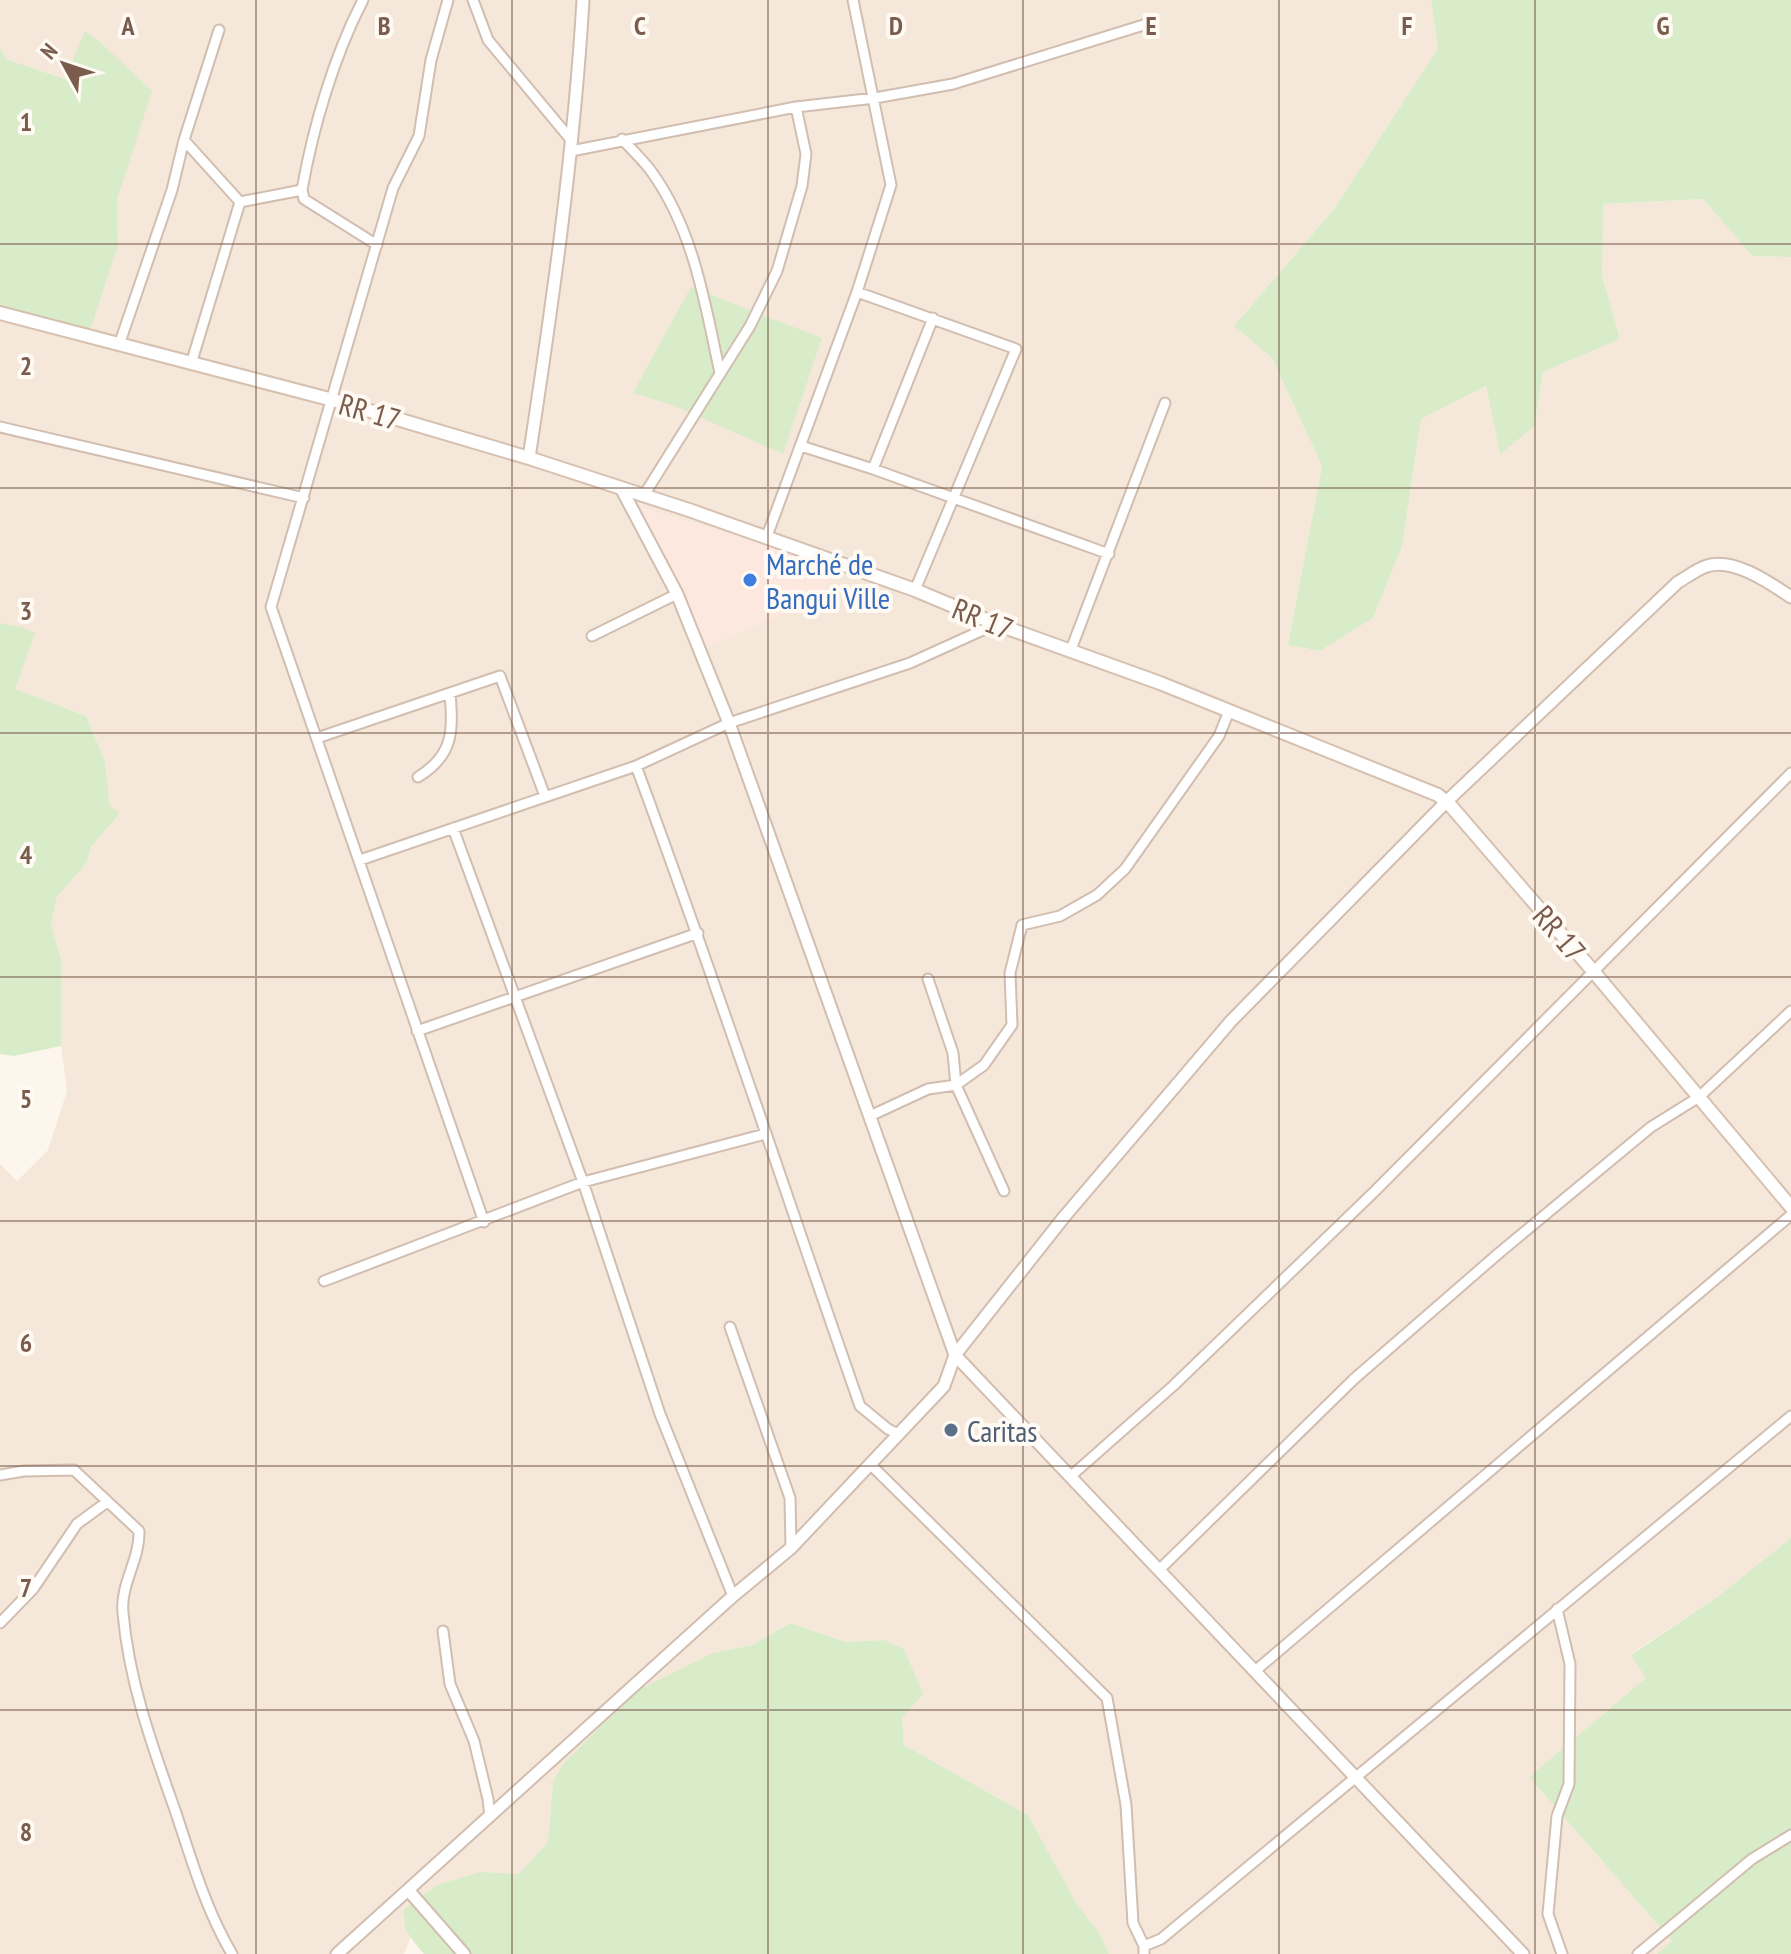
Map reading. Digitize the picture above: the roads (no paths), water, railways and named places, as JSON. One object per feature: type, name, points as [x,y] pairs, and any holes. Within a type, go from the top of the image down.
[{"type":"main road","name":"RR 17","points":[[0,313],[333,400],[529,458],[767,536],[1229,711],[1438,795],[1593,971],[1791,1207]]},
{"type":"street","points":[[363,0],[337,54],[302,190],[304,199],[377,245]]},
{"type":"street","points":[[448,0],[431,60],[419,136],[393,188],[271,607],[484,1222]]},
{"type":"street","points":[[473,0],[488,40],[572,146]]},
{"type":"street","points":[[529,458],[572,146],[583,0]]},
{"type":"street","points":[[767,536],[857,292],[892,182],[853,0]]},
{"type":"street","points":[[572,146],[796,107],[875,98],[953,84],[1150,23]]},
{"type":"street","points":[[119,345],[172,190],[184,140],[219,30]]},
{"type":"street","points":[[644,495],[750,326],[774,278],[802,186],[806,145],[796,107]]},
{"type":"street","points":[[622,139],[651,171],[683,229],[701,283],[720,373]]},
{"type":"street","points":[[184,140],[240,202]]},
{"type":"street","points":[[240,202],[302,190]]},
{"type":"street","points":[[191,364],[240,202]]},
{"type":"street","points":[[857,292],[1016,349],[915,590]]},
{"type":"street","points":[[873,469],[933,318]]},
{"type":"street","points":[[1070,652],[1165,403]]},
{"type":"street","points":[[0,427],[304,498]]},
{"type":"street","points":[[801,446],[1109,554]]},
{"type":"street","points":[[621,488],[677,594],[729,723],[955,1355],[1523,1954]]},
{"type":"street","points":[[337,1954],[733,1596],[791,1548],[944,1386],[955,1355],[1064,1217],[1231,1021],[1446,802],[1678,582],[1707,566],[1720,564],[1756,574],[1791,597]]},
{"type":"street","points":[[592,636],[677,594]]},
{"type":"street","points":[[360,860],[636,766],[729,723],[910,663],[996,624]]},
{"type":"street","points":[[317,738],[500,676],[545,796]]},
{"type":"street","points":[[418,777],[435,765],[449,743],[453,727],[450,693]]},
{"type":"street","points":[[870,1116],[928,1089],[956,1085],[984,1065],[1012,1025],[1010,973],[1022,925],[1060,916],[1097,895],[1125,869],[1219,736],[1229,711]]},
{"type":"street","points":[[636,766],[698,933],[860,1406],[898,1434]]},
{"type":"street","points":[[1071,1476],[1173,1386],[1374,1192],[1791,773]]},
{"type":"street","points":[[453,828],[583,1182],[660,1414],[733,1596]]},
{"type":"street","points":[[417,1031],[698,933]]},
{"type":"street","points":[[928,979],[953,1053],[956,1085],[1004,1191]]},
{"type":"street","points":[[1159,1570],[1377,1360],[1499,1253],[1651,1127],[1699,1097],[1791,1011]]},
{"type":"street","points":[[324,1281],[583,1182],[765,1134]]},
{"type":"street","points":[[1255,1671],[1791,1215]]},
{"type":"street","points":[[730,1327],[790,1498],[791,1548]]},
{"type":"street","points":[[870,1464],[1107,1698],[1126,1805],[1133,1923],[1144,1950],[1791,1416]]},
{"type":"street","points":[[0,1475],[74,1470],[139,1531],[139,1548],[123,1593],[122,1612],[137,1695],[209,1911],[232,1954]]},
{"type":"street","points":[[0,1623],[33,1589],[77,1524],[107,1502]]},
{"type":"street","points":[[1557,1609],[1570,1664],[1569,1784],[1557,1816],[1548,1914],[1562,1954]]},
{"type":"street","points":[[443,1631],[450,1684],[474,1741],[490,1817]]},
{"type":"street","points":[[1638,1954],[1752,1859],[1791,1835]]},
{"type":"street","points":[[409,1891],[464,1954]]},
{"type":"place","name":"Marché de Bangui Ville","points":[[750,580]]},
{"type":"place","name":"Caritas","points":[[951,1430]]}]
